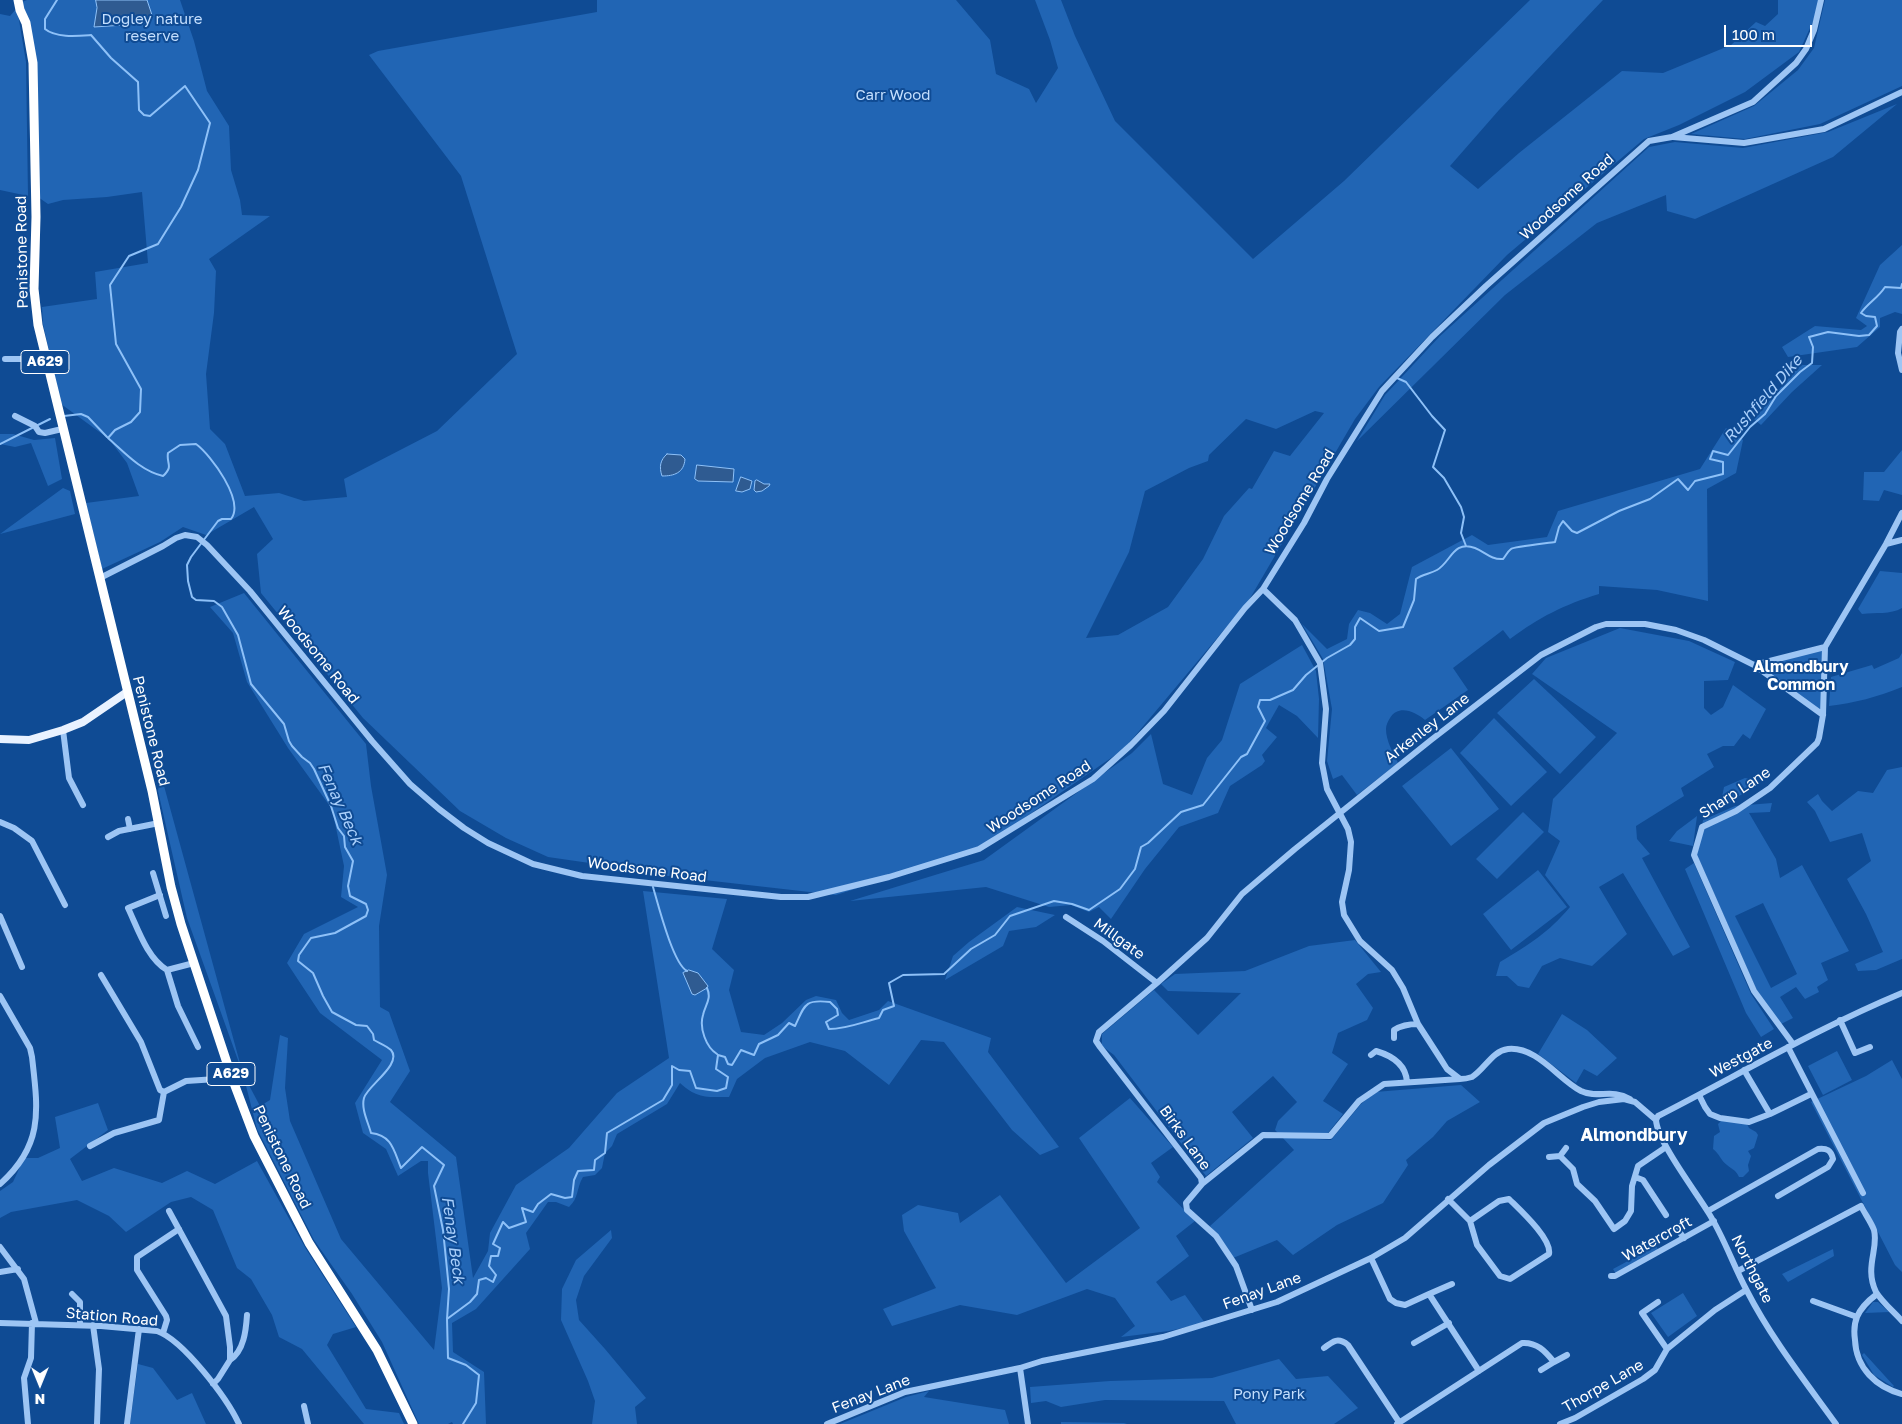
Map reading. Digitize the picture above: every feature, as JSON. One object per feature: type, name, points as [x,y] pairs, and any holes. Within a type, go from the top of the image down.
[{"type":"highway","name":"Penistone Road","points":[[18,0],[26,23],[33,64],[36,217],[34,289],[38,325],[159,823],[171,887],[232,1078],[254,1136],[309,1243],[377,1350],[413,1424]]},
{"type":"main road","points":[[0,739],[29,740],[63,730],[83,722],[127,692]]},
{"type":"street","name":"Woodsome Road","points":[[100,578],[176,538],[185,535],[197,538],[207,545],[250,591],[372,741],[410,784],[439,809],[488,843],[533,864],[574,874],[634,882],[781,897],[808,897],[850,888],[979,849],[1093,779],[1131,745],[1164,711],[1239,616],[1263,589],[1304,523],[1327,479],[1382,391],[1432,337],[1486,286],[1649,141],[1672,137],[1753,102],[1796,63],[1806,49],[1814,30],[1822,0]]},
{"type":"street","points":[[1672,137],[1744,143],[1824,128],[1902,92]]},
{"type":"street","points":[[1902,329],[1898,353],[1902,370]]},
{"type":"street","points":[[5,359],[45,359]]},
{"type":"street","points":[[15,416],[36,427],[39,432],[45,433],[62,429]]},
{"type":"street","name":"Sharp Lane","points":[[1863,1193],[1811,1094],[1791,1046],[1754,991],[1694,855],[1702,827],[1736,811],[1770,788],[1817,744],[1820,738],[1823,715],[1825,647],[1886,544],[1902,513]]},
{"type":"street","points":[[1886,544],[1902,540]]},
{"type":"street","points":[[1263,589],[1295,620],[1320,663],[1326,709],[1322,763],[1327,789],[1348,829],[1351,842],[1349,870],[1342,902],[1344,915],[1360,941],[1392,970],[1403,988],[1418,1024],[1448,1069],[1460,1079]]},
{"type":"street","name":"Arkenley Lane","points":[[1099,1032],[1207,938],[1242,894],[1254,883],[1340,812],[1541,655],[1596,627],[1606,624],[1644,624],[1676,630],[1704,640],[1754,665],[1823,715]]},
{"type":"street","points":[[1754,665],[1825,647]]},
{"type":"street","points":[[63,730],[70,778],[83,805]]},
{"type":"street","points":[[128,819],[130,829]]},
{"type":"street","points":[[0,822],[14,828],[32,841],[66,905]]},
{"type":"street","points":[[108,837],[119,831],[159,823]]},
{"type":"street","points":[[153,873],[166,916]]},
{"type":"street","points":[[160,895],[128,908],[151,955],[158,964],[167,970],[178,1006],[198,1046]]},
{"type":"street","points":[[0,916],[22,968]]},
{"type":"street","name":"Millgate","points":[[1066,917],[1104,941],[1157,983]]},
{"type":"street","points":[[167,970],[194,963]]},
{"type":"street","points":[[101,975],[141,1042],[160,1090],[164,1092]]},
{"type":"street","name":"Westgate","points":[[1656,1120],[1658,1116],[1840,1020],[1902,993]]},
{"type":"street","points":[[0,996],[30,1048],[37,1112],[34,1134],[21,1161],[0,1184]]},
{"type":"street","points":[[1840,1020],[1855,1053],[1870,1047]]},
{"type":"street","points":[[1394,1038],[1394,1030],[1400,1026],[1418,1024]]},
{"type":"street","name":"Birks Lane","points":[[1099,1032],[1096,1041],[1100,1047],[1201,1178],[1202,1184],[1186,1203],[1187,1210],[1216,1236],[1236,1266],[1252,1310]]},
{"type":"street","points":[[1202,1184],[1263,1135],[1330,1136],[1359,1100],[1384,1084],[1471,1077],[1500,1051],[1511,1049],[1539,1059],[1582,1092],[1593,1094],[1619,1093],[1635,1102],[1656,1120]]},
{"type":"street","points":[[1371,1055],[1376,1051],[1382,1053],[1402,1066],[1406,1072],[1407,1082]]},
{"type":"street","points":[[1744,1070],[1770,1114]]},
{"type":"street","points":[[164,1092],[186,1081],[232,1078]]},
{"type":"street","points":[[90,1146],[114,1133],[159,1120],[164,1092]]},
{"type":"street","points":[[1699,1094],[1704,1107],[1710,1114],[1720,1118],[1749,1122],[1811,1094]]},
{"type":"street","name":"Fenay Lane","points":[[827,1424],[906,1392],[1020,1368],[1042,1361],[1163,1337],[1277,1302],[1371,1258],[1405,1238],[1448,1199],[1544,1123],[1565,1113],[1600,1102],[1624,1099],[1635,1102]]},
{"type":"street","name":"Northgate","points":[[1656,1120],[1656,1127],[1666,1147],[1714,1221],[1746,1290],[1789,1359],[1836,1424]]},
{"type":"street","points":[[1560,1156],[1573,1169],[1577,1184],[1595,1202],[1614,1229],[1625,1221],[1631,1211],[1632,1186],[1638,1166],[1666,1147]]},
{"type":"street","points":[[1549,1157],[1560,1156],[1566,1148]]},
{"type":"street","points":[[1708,1211],[1818,1150],[1827,1149],[1830,1151],[1833,1159],[1828,1167],[1778,1196]]},
{"type":"street","points":[[1635,1177],[1643,1180],[1666,1214]]},
{"type":"street","points":[[1448,1199],[1470,1221],[1477,1245],[1500,1276],[1510,1279],[1549,1254],[1550,1248],[1545,1237],[1509,1199],[1499,1201],[1470,1221]]},
{"type":"street","points":[[1738,1270],[1861,1206],[1874,1230],[1870,1263],[1871,1276],[1877,1294],[1902,1321]]},
{"type":"street","points":[[169,1211],[226,1316],[230,1360]]},
{"type":"street","name":"Watercroft","points":[[1611,1276],[1615,1276],[1714,1221]]},
{"type":"street","points":[[163,1333],[166,1316],[137,1270],[137,1257],[179,1229]]},
{"type":"street","points":[[1678,1230],[1684,1238]]},
{"type":"street","points":[[0,1247],[24,1279],[34,1323],[31,1358],[24,1378],[28,1424]]},
{"type":"street","points":[[1371,1258],[1390,1298],[1396,1303],[1405,1305],[1452,1284]]},
{"type":"street","points":[[0,1272],[18,1269]]},
{"type":"street","name":"Thorpe Lane","points":[[1560,1424],[1643,1379],[1655,1370],[1667,1349],[1715,1310],[1746,1290]]},
{"type":"street","points":[[72,1294],[80,1302],[80,1325]]},
{"type":"street","points":[[1430,1294],[1479,1371]]},
{"type":"street","points":[[1877,1294],[1866,1303],[1857,1317],[1854,1331],[1858,1358],[1865,1371],[1875,1381],[1887,1389],[1902,1394]]},
{"type":"street","points":[[1813,1301],[1857,1317]]},
{"type":"street","points":[[1658,1302],[1642,1314],[1667,1349]]},
{"type":"street","points":[[213,1384],[239,1351],[246,1327],[247,1314]]},
{"type":"street","name":"Station Road","points":[[0,1323],[93,1325],[163,1333],[177,1343],[213,1384],[229,1404],[239,1424]]},
{"type":"street","points":[[1414,1343],[1449,1323]]},
{"type":"street","points":[[93,1325],[99,1369],[97,1424]]},
{"type":"street","points":[[126,1424],[139,1329]]},
{"type":"street","points":[[1324,1348],[1336,1340],[1340,1340],[1348,1345],[1398,1423],[1522,1343],[1529,1343],[1540,1347],[1554,1362]]},
{"type":"street","points":[[1541,1370],[1567,1354]]},
{"type":"street","points":[[1020,1368],[1028,1424]]},
{"type":"street","points":[[304,1406],[308,1424]]},
{"type":"green space","points":[[27,0],[180,0],[194,41],[207,91],[229,126],[231,170],[240,200],[242,215],[270,216],[209,259],[216,271],[214,313],[206,374],[210,429],[225,444],[245,496],[279,493],[304,501],[347,497],[344,479],[437,431],[517,354],[461,176],[369,55],[378,51],[597,12],[597,0],[956,0],[990,40],[996,74],[1029,89],[1036,103],[1058,68],[1035,0],[1061,0],[1075,36],[1115,121],[1253,259],[1344,181],[1530,0],[1603,0],[1499,110],[1450,166],[1478,189],[1519,153],[1622,71],[1663,73],[1731,45],[1756,22],[1765,26],[1778,14],[1778,0],[1819,0],[1816,15],[1799,52],[1745,92],[1679,125],[1644,139],[1507,255],[1379,387],[1355,419],[1249,600],[1124,749],[978,850],[836,895],[660,875],[548,857],[506,838],[460,811],[363,718],[261,593],[257,554],[273,539],[254,507],[206,535],[183,527],[160,542],[102,569],[86,503],[139,496],[127,463],[109,439],[61,404],[43,324],[42,307],[97,299],[95,272],[148,263],[142,192],[63,200],[48,204],[38,197],[37,63],[22,2]],"holes":[[[1315,411],[1324,413],[1290,456],[1274,451],[1252,489],[1249,488],[1224,516],[1203,559],[1168,607],[1118,635],[1086,638],[1129,552],[1145,491],[1189,468],[1208,461],[1209,455],[1246,419],[1276,429]]]},
{"type":"green space","points":[[1825,0],[1902,0],[1902,86],[1820,124],[1745,139],[1691,134],[1754,106],[1798,70],[1814,48]]},
{"type":"green space","points":[[17,8],[26,62],[28,196],[0,190],[0,14],[10,16]]},
{"type":"green space","points":[[1897,104],[1833,157],[1695,219],[1667,211],[1666,195],[1597,223],[1505,295],[1357,441],[1385,395],[1440,336],[1649,147],[1675,142],[1743,148],[1828,132]]},
{"type":"green space","points":[[1902,245],[1902,314],[1895,312],[1880,318],[1880,327],[1857,347],[1788,357],[1782,347],[1815,326],[1861,330],[1867,326],[1856,318],[1880,265]]},
{"type":"green space","points":[[1794,365],[1822,365],[1792,392],[1761,425],[1754,419],[1788,379]]},
{"type":"green space","points":[[1726,428],[1743,440],[1736,473],[1707,489],[1708,601],[1657,590],[1599,586],[1599,594],[1552,612],[1510,639],[1503,630],[1453,668],[1468,690],[1425,720],[1417,714],[1402,710],[1390,718],[1386,726],[1386,733],[1398,763],[1357,795],[1342,775],[1333,779],[1327,761],[1332,709],[1323,659],[1302,624],[1327,649],[1347,639],[1349,624],[1358,610],[1370,613],[1387,624],[1400,614],[1412,567],[1472,535],[1488,545],[1547,537],[1558,511],[1700,469]]},
{"type":"green space","points":[[0,434],[13,434],[34,440],[55,438],[62,479],[48,486],[31,443],[15,447],[0,444]]},
{"type":"green space","points":[[1902,450],[1902,495],[1884,490],[1879,501],[1863,500],[1864,472],[1884,472]]},
{"type":"green space","points":[[63,488],[70,491],[75,514],[0,534]]},
{"type":"green space","points":[[1880,571],[1902,573],[1902,608],[1888,612],[1862,614],[1858,609]]},
{"type":"green space","points":[[244,593],[366,744],[371,786],[387,875],[379,926],[380,1007],[389,1012],[410,1071],[390,1102],[456,1157],[473,1278],[488,1251],[490,1233],[516,1185],[569,1148],[617,1093],[669,1058],[643,891],[727,899],[712,949],[734,970],[729,990],[741,1032],[764,1035],[782,1023],[806,1000],[816,996],[836,1000],[842,1013],[849,1020],[879,1010],[888,1001],[991,1038],[988,1052],[1059,1147],[1040,1155],[1012,1130],[944,1042],[921,1040],[889,1085],[845,1051],[810,1042],[765,1058],[737,1079],[729,1097],[703,1096],[692,1092],[680,1083],[667,1104],[617,1134],[612,1146],[605,1153],[602,1168],[595,1175],[583,1177],[576,1197],[569,1207],[556,1202],[548,1202],[526,1233],[530,1249],[476,1309],[452,1323],[453,1352],[484,1372],[486,1424],[453,1424],[452,1422],[448,1424],[419,1424],[382,1342],[352,1294],[314,1240],[257,1129],[243,1074],[260,1106],[270,1100],[280,1035],[288,1038],[285,1088],[290,1121],[341,1239],[434,1350],[442,1288],[428,1161],[421,1161],[398,1176],[386,1149],[363,1133],[355,1103],[382,1060],[320,1013],[287,963],[304,934],[358,907],[341,897],[344,866],[332,809],[288,748],[247,682],[233,633],[210,607]]},
{"type":"green space","points":[[1620,628],[1689,641],[1735,662],[1728,680],[1704,681],[1704,708],[1711,715],[1723,707],[1733,685],[1766,709],[1750,739],[1743,734],[1734,746],[1723,746],[1707,754],[1714,767],[1681,788],[1684,796],[1636,826],[1637,839],[1650,854],[1642,858],[1690,947],[1673,956],[1623,873],[1599,887],[1627,934],[1592,966],[1560,958],[1542,966],[1529,988],[1518,986],[1507,976],[1496,976],[1500,962],[1538,938],[1570,907],[1545,875],[1560,841],[1548,832],[1553,799],[1617,733],[1532,674],[1546,658]]},
{"type":"green space","points":[[1302,645],[1316,671],[1319,699],[1318,738],[1297,716],[1279,705],[1266,728],[1277,737],[1262,755],[1265,761],[1262,765],[1230,786],[1218,813],[1179,827],[1145,869],[1111,919],[1099,907],[1089,912],[1071,905],[1049,907],[986,887],[850,901],[984,860],[1132,753],[1151,734],[1163,784],[1192,795],[1207,758],[1222,740],[1240,684]]},
{"type":"green space","name":"Almondbury Common","points":[[1825,648],[1822,716],[1754,665]]},
{"type":"green space","points":[[1902,653],[1902,687],[1866,699],[1829,706],[1831,677],[1872,665],[1874,669],[1899,658]]},
{"type":"green space","points":[[1534,679],[1596,737],[1560,774],[1497,713]]},
{"type":"green space","points":[[1494,718],[1547,772],[1511,806],[1460,753]]},
{"type":"green space","points":[[1451,748],[1499,809],[1451,846],[1402,786]]},
{"type":"green space","points":[[1902,767],[1902,959],[1876,970],[1858,971],[1855,964],[1883,952],[1866,914],[1847,879],[1871,861],[1862,833],[1830,842],[1815,811],[1807,802],[1818,794],[1832,811],[1858,791],[1873,793],[1887,770]]},
{"type":"green space","points":[[161,775],[243,1074],[187,918],[158,791]]},
{"type":"green space","points":[[1745,778],[1759,782],[1731,802],[1707,809],[1705,807],[1722,797],[1724,787]]},
{"type":"green space","points":[[1772,803],[1770,812],[1749,813],[1776,859],[1780,878],[1802,865],[1849,951],[1821,963],[1828,980],[1817,987],[1819,992],[1805,999],[1796,987],[1780,997],[1793,1018],[1779,1025],[1757,991],[1697,855],[1703,820],[1735,806]],"holes":[[[1763,903],[1797,974],[1771,988],[1735,916]]]},
{"type":"green space","points":[[1523,812],[1544,832],[1497,879],[1476,859]]},
{"type":"green space","points":[[1697,816],[1693,846],[1669,841],[1677,831]]},
{"type":"green space","points":[[1694,863],[1751,994],[1774,1029],[1761,1037],[1746,1013],[1685,869]]},
{"type":"green space","points":[[1538,870],[1567,907],[1511,950],[1483,914]]},
{"type":"green space","points":[[1017,907],[1055,915],[1036,927],[1009,931],[1003,946],[945,980],[953,956]]},
{"type":"green space","points":[[1355,940],[1381,972],[1368,974],[1356,984],[1373,1008],[1367,1020],[1338,1033],[1332,1053],[1348,1064],[1323,1101],[1343,1114],[1328,1133],[1278,1133],[1275,1130],[1278,1121],[1297,1102],[1273,1076],[1232,1112],[1253,1138],[1206,1176],[1114,1055],[1102,1046],[1102,1034],[1154,990],[1198,1035],[1241,993],[1168,991],[1161,984],[1175,974],[1245,971],[1309,946]]},
{"type":"green space","points":[[1562,1014],[1587,1030],[1617,1058],[1597,1076],[1584,1069],[1576,1083],[1538,1054]]},
{"type":"green space","points":[[1837,1051],[1852,1080],[1823,1095],[1808,1066]]},
{"type":"green space","points":[[1892,1060],[1902,1079],[1902,1272],[1895,1265],[1811,1102],[1866,1076]]},
{"type":"green space","points":[[1461,1085],[1480,1102],[1447,1121],[1433,1137],[1406,1160],[1408,1165],[1383,1203],[1337,1225],[1293,1255],[1277,1240],[1233,1258],[1210,1226],[1294,1150],[1282,1137],[1331,1140],[1361,1104],[1375,1092]]},
{"type":"green space","points":[[1130,1098],[1173,1147],[1151,1163],[1160,1177],[1157,1182],[1195,1221],[1176,1236],[1189,1256],[1156,1282],[1171,1301],[1185,1295],[1205,1323],[1169,1331],[1121,1337],[1135,1326],[1115,1298],[1087,1289],[1017,1315],[960,1305],[892,1326],[883,1309],[936,1288],[904,1231],[902,1215],[918,1205],[958,1213],[960,1223],[1000,1195],[1066,1283],[1140,1228],[1079,1138]]},
{"type":"green space","points":[[98,1103],[108,1130],[70,1159],[82,1181],[114,1168],[162,1183],[187,1171],[215,1184],[257,1161],[306,1249],[356,1327],[333,1334],[327,1345],[366,1409],[399,1413],[404,1424],[364,1424],[302,1349],[279,1337],[272,1315],[251,1279],[237,1268],[213,1210],[191,1197],[171,1202],[126,1232],[109,1216],[77,1200],[11,1212],[0,1218],[0,1191],[13,1182],[24,1158],[38,1158],[60,1148],[55,1117]]},
{"type":"green space","points":[[1723,1119],[1747,1124],[1758,1135],[1754,1148],[1748,1151],[1751,1156],[1748,1165],[1749,1171],[1743,1177],[1739,1177],[1713,1149],[1714,1136],[1720,1132],[1718,1124]]},
{"type":"green space","points":[[611,1230],[612,1238],[584,1276],[576,1300],[579,1320],[646,1398],[635,1407],[637,1424],[592,1424],[595,1401],[561,1320],[562,1289],[576,1260]]},
{"type":"green space","points":[[1656,1246],[1659,1251],[1616,1274],[1613,1269]]},
{"type":"green space","points":[[1833,1249],[1834,1256],[1788,1282],[1782,1274]]},
{"type":"green space","points":[[1683,1293],[1697,1316],[1668,1337],[1651,1313]]},
{"type":"green space","points":[[1873,1302],[1878,1302],[1889,1312],[1865,1313]]},
{"type":"green space","points":[[1864,1353],[1893,1387],[1874,1375],[1862,1355]]},
{"type":"green space","name":"Pony Park","points":[[1279,1359],[1296,1379],[1328,1376],[1358,1408],[1334,1424],[1236,1424],[1224,1401],[1105,1400],[1061,1407],[1046,1401],[1031,1403],[1030,1387],[1110,1381],[1212,1378]]},
{"type":"green space","points":[[138,1364],[153,1368],[177,1400],[192,1393],[206,1424],[130,1424]]},
{"type":"green space","points":[[929,1391],[924,1397],[1005,1410],[1009,1424],[840,1424],[906,1397]]},
{"type":"green space","points":[[1061,1422],[1124,1423],[1127,1424],[1061,1424]]},
{"type":"shaded area","points":[[96,0],[147,0],[152,15],[140,24],[94,27],[97,8]]},
{"type":"shaded area","points":[[667,454],[681,455],[685,459],[684,464],[678,473],[662,476],[661,464]]},
{"type":"shaded area","points":[[697,465],[734,469],[733,482],[698,481],[695,479]]},
{"type":"shaded area","points":[[741,477],[752,481],[750,489],[742,492],[736,491]]},
{"type":"shaded area","points":[[757,480],[764,484],[770,484],[762,491],[756,492],[754,490],[755,481]]},
{"type":"shaded area","points":[[689,970],[698,973],[708,986],[695,995],[692,994],[683,973]]},
{"type":"waterway","name":"Fenay Beck","points":[[57,0],[45,19],[45,29],[61,35],[91,35],[111,58],[138,82],[139,110],[144,115],[150,116],[185,86],[210,123],[198,170],[181,207],[158,244],[129,256],[110,285],[116,344],[141,389],[140,412],[131,422],[115,430],[108,438],[140,466],[163,476],[169,467],[168,453],[180,445],[196,444],[217,468],[234,501],[234,511],[231,519],[218,521],[191,557],[187,565],[188,581],[192,597],[196,600],[214,601],[222,607],[238,635],[251,684],[284,724],[292,746],[314,769],[331,806],[338,828],[344,836],[345,847],[353,861],[348,886],[350,896],[366,904],[368,910],[366,916],[335,933],[311,938],[299,955],[298,961],[313,973],[332,1012],[356,1025],[367,1026],[373,1034],[374,1040],[391,1050],[393,1056],[389,1068],[367,1093],[363,1102],[371,1133],[378,1134],[388,1140],[401,1168],[422,1147],[444,1165],[434,1186],[443,1230],[449,1289],[447,1319],[448,1358],[466,1365],[479,1375],[476,1403],[463,1424]]},
{"type":"waterway","name":"Rushfield Dike","points":[[447,1319],[470,1302],[477,1294],[479,1280],[486,1278],[493,1282],[496,1275],[489,1266],[491,1256],[498,1256],[500,1248],[493,1244],[503,1222],[509,1228],[526,1222],[522,1208],[533,1212],[538,1204],[551,1194],[565,1198],[572,1197],[574,1180],[578,1171],[594,1170],[595,1160],[605,1153],[607,1133],[663,1100],[672,1085],[672,1066],[679,1070],[690,1071],[696,1088],[717,1091],[726,1088],[728,1077],[716,1069],[718,1055],[725,1057],[728,1064],[732,1065],[741,1050],[754,1055],[759,1044],[778,1035],[789,1023],[795,1026],[804,1008],[810,1003],[830,1002],[837,1009],[838,1015],[826,1022],[829,1029],[848,1027],[879,1018],[883,1010],[894,1006],[889,983],[903,975],[944,974],[971,949],[995,935],[1010,916],[1054,901],[1072,904],[1089,910],[1120,889],[1135,869],[1141,847],[1148,843],[1181,812],[1203,805],[1241,757],[1247,754],[1265,721],[1258,707],[1260,700],[1270,700],[1293,690],[1306,675],[1327,658],[1350,645],[1355,639],[1355,627],[1360,618],[1379,631],[1403,627],[1414,600],[1416,579],[1437,570],[1457,549],[1462,547],[1475,548],[1492,557],[1503,559],[1513,548],[1555,542],[1559,527],[1563,521],[1572,531],[1577,533],[1619,511],[1650,499],[1678,479],[1688,490],[1695,481],[1723,474],[1723,462],[1710,459],[1713,451],[1728,455],[1750,427],[1765,414],[1776,396],[1812,363],[1813,347],[1809,337],[1828,332],[1859,336],[1869,335],[1877,326],[1875,317],[1866,316],[1861,313],[1885,287],[1901,288],[1902,284]]},
{"type":"waterway","points":[[1397,378],[1406,382],[1445,430],[1433,467],[1444,478],[1461,507],[1464,517],[1461,533],[1466,546]]},
{"type":"waterway","points":[[64,416],[81,414],[88,417],[107,437]]},
{"type":"waterway","points":[[38,425],[50,419]]},
{"type":"waterway","points":[[0,444],[34,427]]},
{"type":"waterway","points":[[653,887],[671,946],[676,957],[687,971]]},
{"type":"waterway","points":[[707,988],[708,999],[702,1026],[704,1037],[717,1054]]},
{"type":"district","name":"Almondbury Common","points":[[1801,676]]},
{"type":"district","name":"Almondbury","points":[[1634,1135]]},
{"type":"park label","name":"Dogley nature reserve","points":[[152,28]]},
{"type":"park label","name":"Carr Wood","points":[[893,95]]}]
